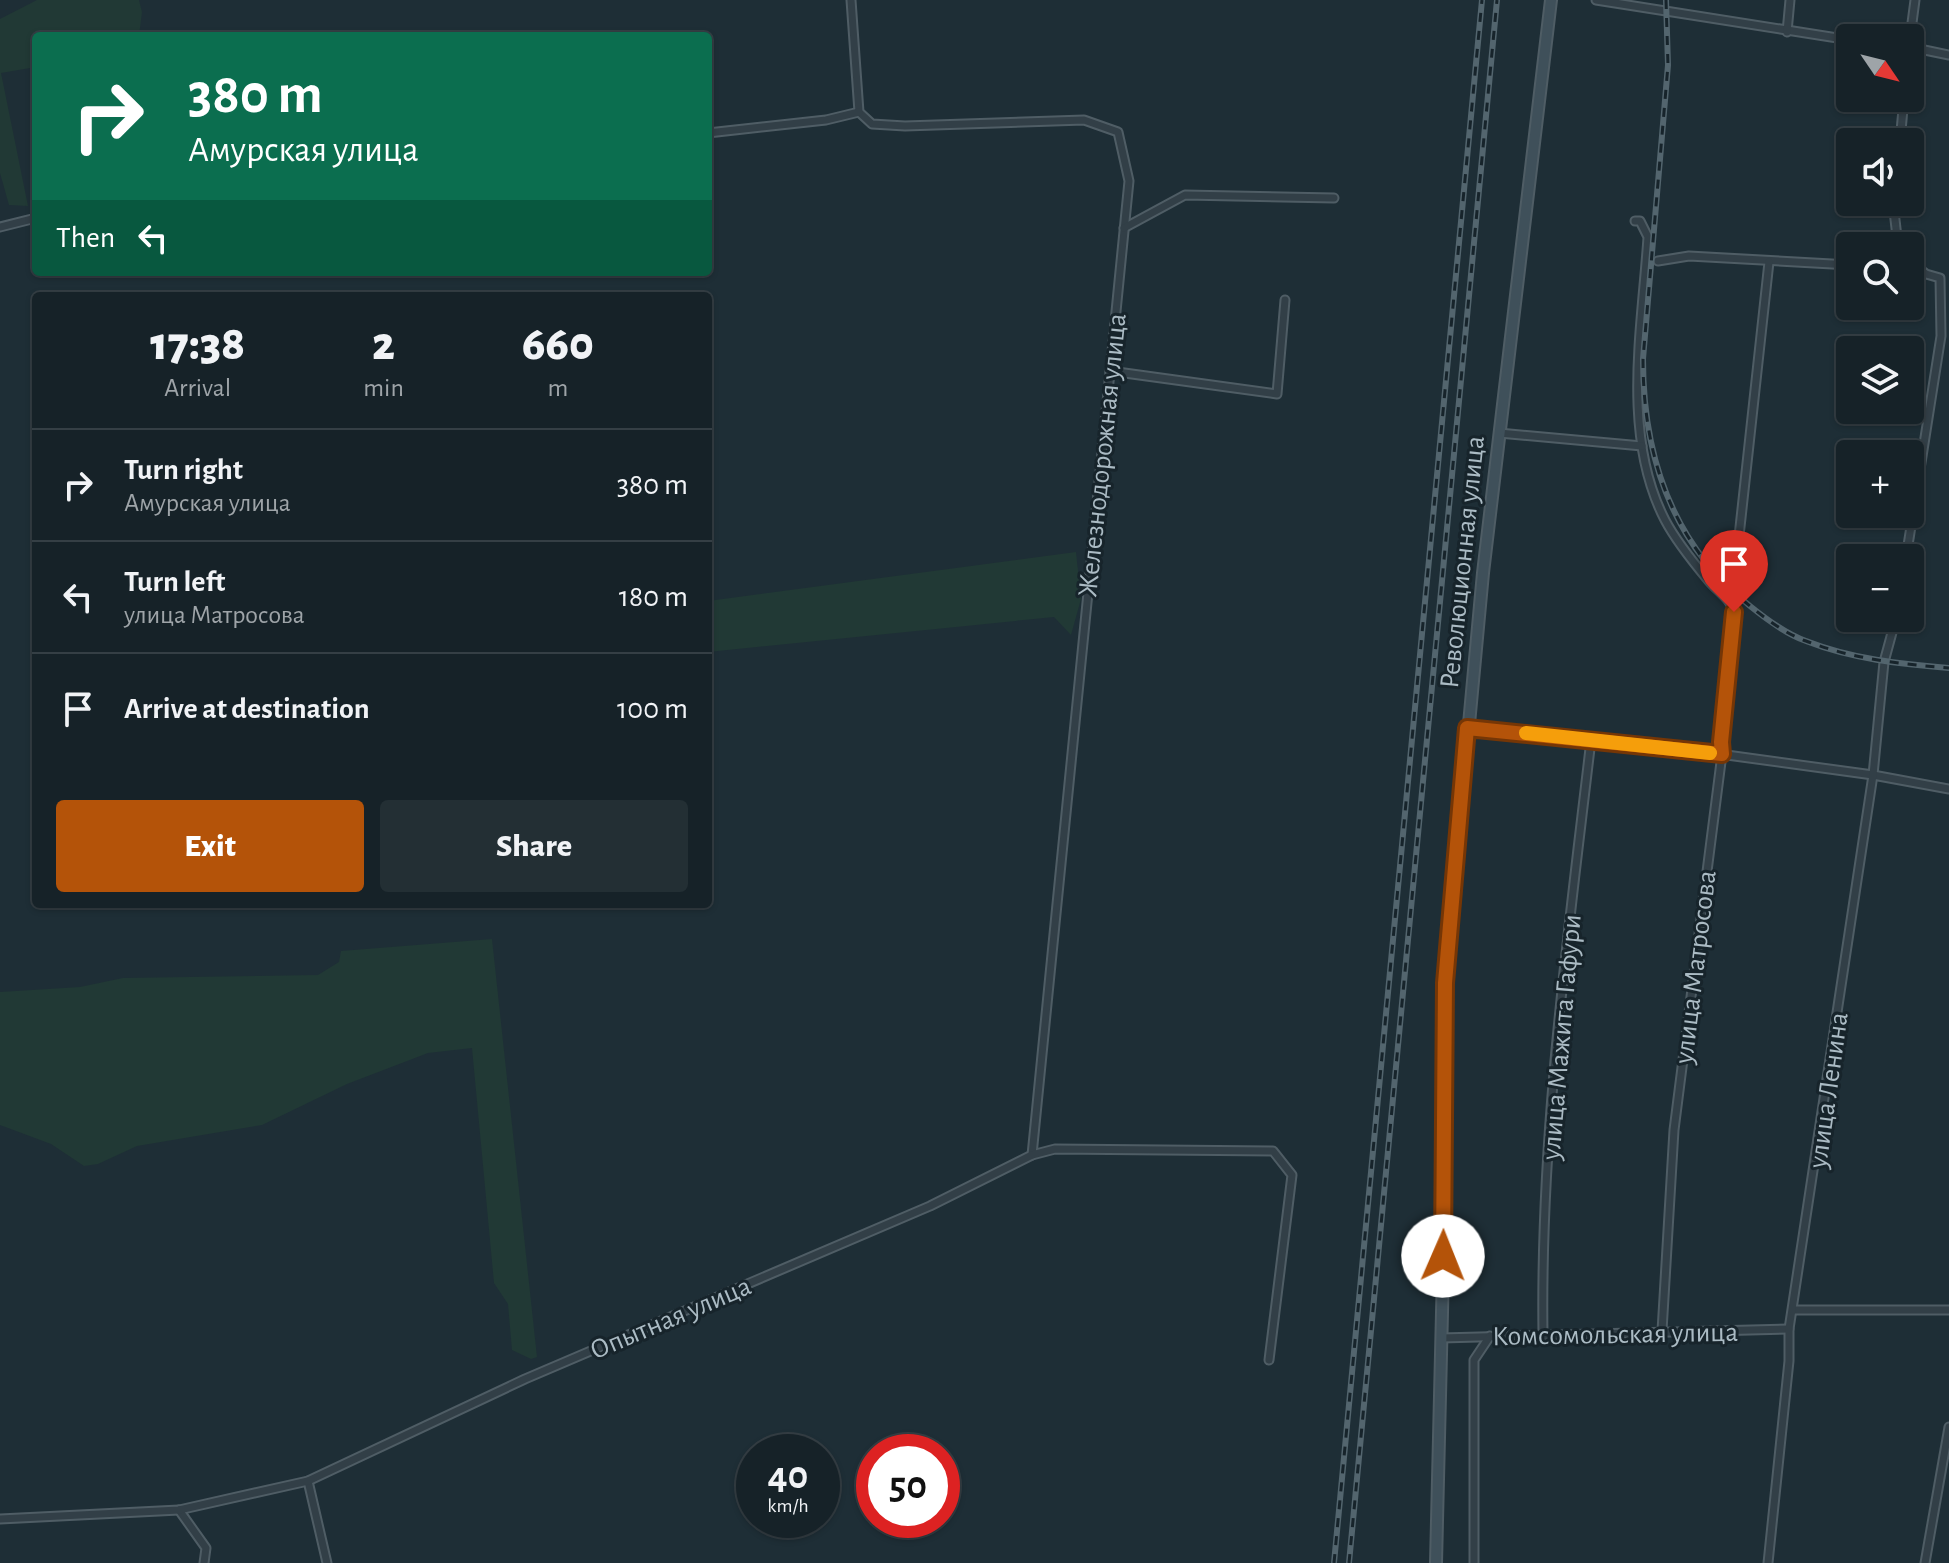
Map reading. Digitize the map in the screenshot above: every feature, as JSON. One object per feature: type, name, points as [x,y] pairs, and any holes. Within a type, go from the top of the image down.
[{"type":"main road","name":"Революционная улица","points":[[1436,1563],[1445,983],[1467,728],[1551,0]]},
{"type":"street","points":[[712,133],[826,120],[859,112],[851,0]]},
{"type":"street","points":[[1596,0],[1836,38]]},
{"type":"street","points":[[1787,32],[1790,0]]},
{"type":"street","points":[[1912,24],[1915,0]]},
{"type":"street","points":[[1924,50],[1949,55]]},
{"type":"street","name":"Железнодорожная улица","points":[[859,112],[872,124],[905,126],[1084,120],[1118,132],[1129,181],[1032,1155]]},
{"type":"street","points":[[1124,228],[1185,195],[1334,198]]},
{"type":"street","points":[[0,227],[32,219]]},
{"type":"street","points":[[1499,433],[1642,446],[1638,386],[1648,237],[1640,221],[1635,221]]},
{"type":"street","points":[[1658,261],[1689,256],[1836,264]]},
{"type":"street","points":[[1734,582],[1769,262]]},
{"type":"street","points":[[1908,544],[1941,336],[1944,279],[1924,272]]},
{"type":"street","points":[[1110,371],[1277,394],[1285,300]]},
{"type":"street","name":"улица Матросова","points":[[1642,446],[1665,521],[1709,581],[1733,604],[1722,754],[1674,1130],[1662,1331]]},
{"type":"street","name":"улица Ленина","points":[[1768,1563],[1789,1361],[1789,1329],[1795,1310],[1873,775],[1880,693],[1893,632]]},
{"type":"street","points":[[1467,728],[1722,754],[1949,789]]},
{"type":"street","name":"улица Мажита Гафури","points":[[1543,1334],[1543,1232],[1568,931],[1591,740]]},
{"type":"street","name":"Опытная улица","points":[[0,1519],[179,1510],[308,1481],[525,1379],[930,1206],[1032,1155],[1055,1149],[1273,1151],[1292,1175],[1269,1360]]},
{"type":"street","points":[[1795,1310],[1949,1310]]},
{"type":"street","name":"Комсомольская улица","points":[[1441,1338],[1789,1329]]},
{"type":"street","points":[[1484,1563],[1474,1562],[1474,1360],[1490,1336]]},
{"type":"street","points":[[1925,1563],[1949,1427]]},
{"type":"street","points":[[308,1481],[327,1563]]},
{"type":"street","points":[[179,1510],[206,1548],[204,1563]]},
{"type":"green space","points":[[37,0],[139,0],[142,12],[140,32],[32,32],[32,68],[1,73],[28,206],[9,205],[0,173],[0,19]]},
{"type":"green space","points":[[1076,552],[1081,599],[1071,635],[1054,617],[712,652],[712,600]]},
{"type":"green space","points":[[492,939],[537,1357],[531,1359],[512,1350],[508,1304],[494,1283],[472,1048],[428,1053],[347,1084],[262,1125],[137,1146],[98,1164],[84,1166],[51,1144],[0,1125],[0,992],[80,987],[123,978],[318,975],[339,962],[341,951]]},
{"type":"railway","points":[[1334,1563],[1482,0]]},
{"type":"railway","points":[[1349,1563],[1497,0]]},
{"type":"railway","points":[[1666,0],[1668,65],[1643,359],[1649,430],[1667,496],[1700,555],[1723,582],[1769,621],[1823,647],[1894,662],[1949,668]]},
{"type":"slow traffic","points":[[1526,733],[1710,753]]},
{"type":"route","points":[[1443,1256],[1445,983],[1467,728],[1722,754],[1734,612]]}]
